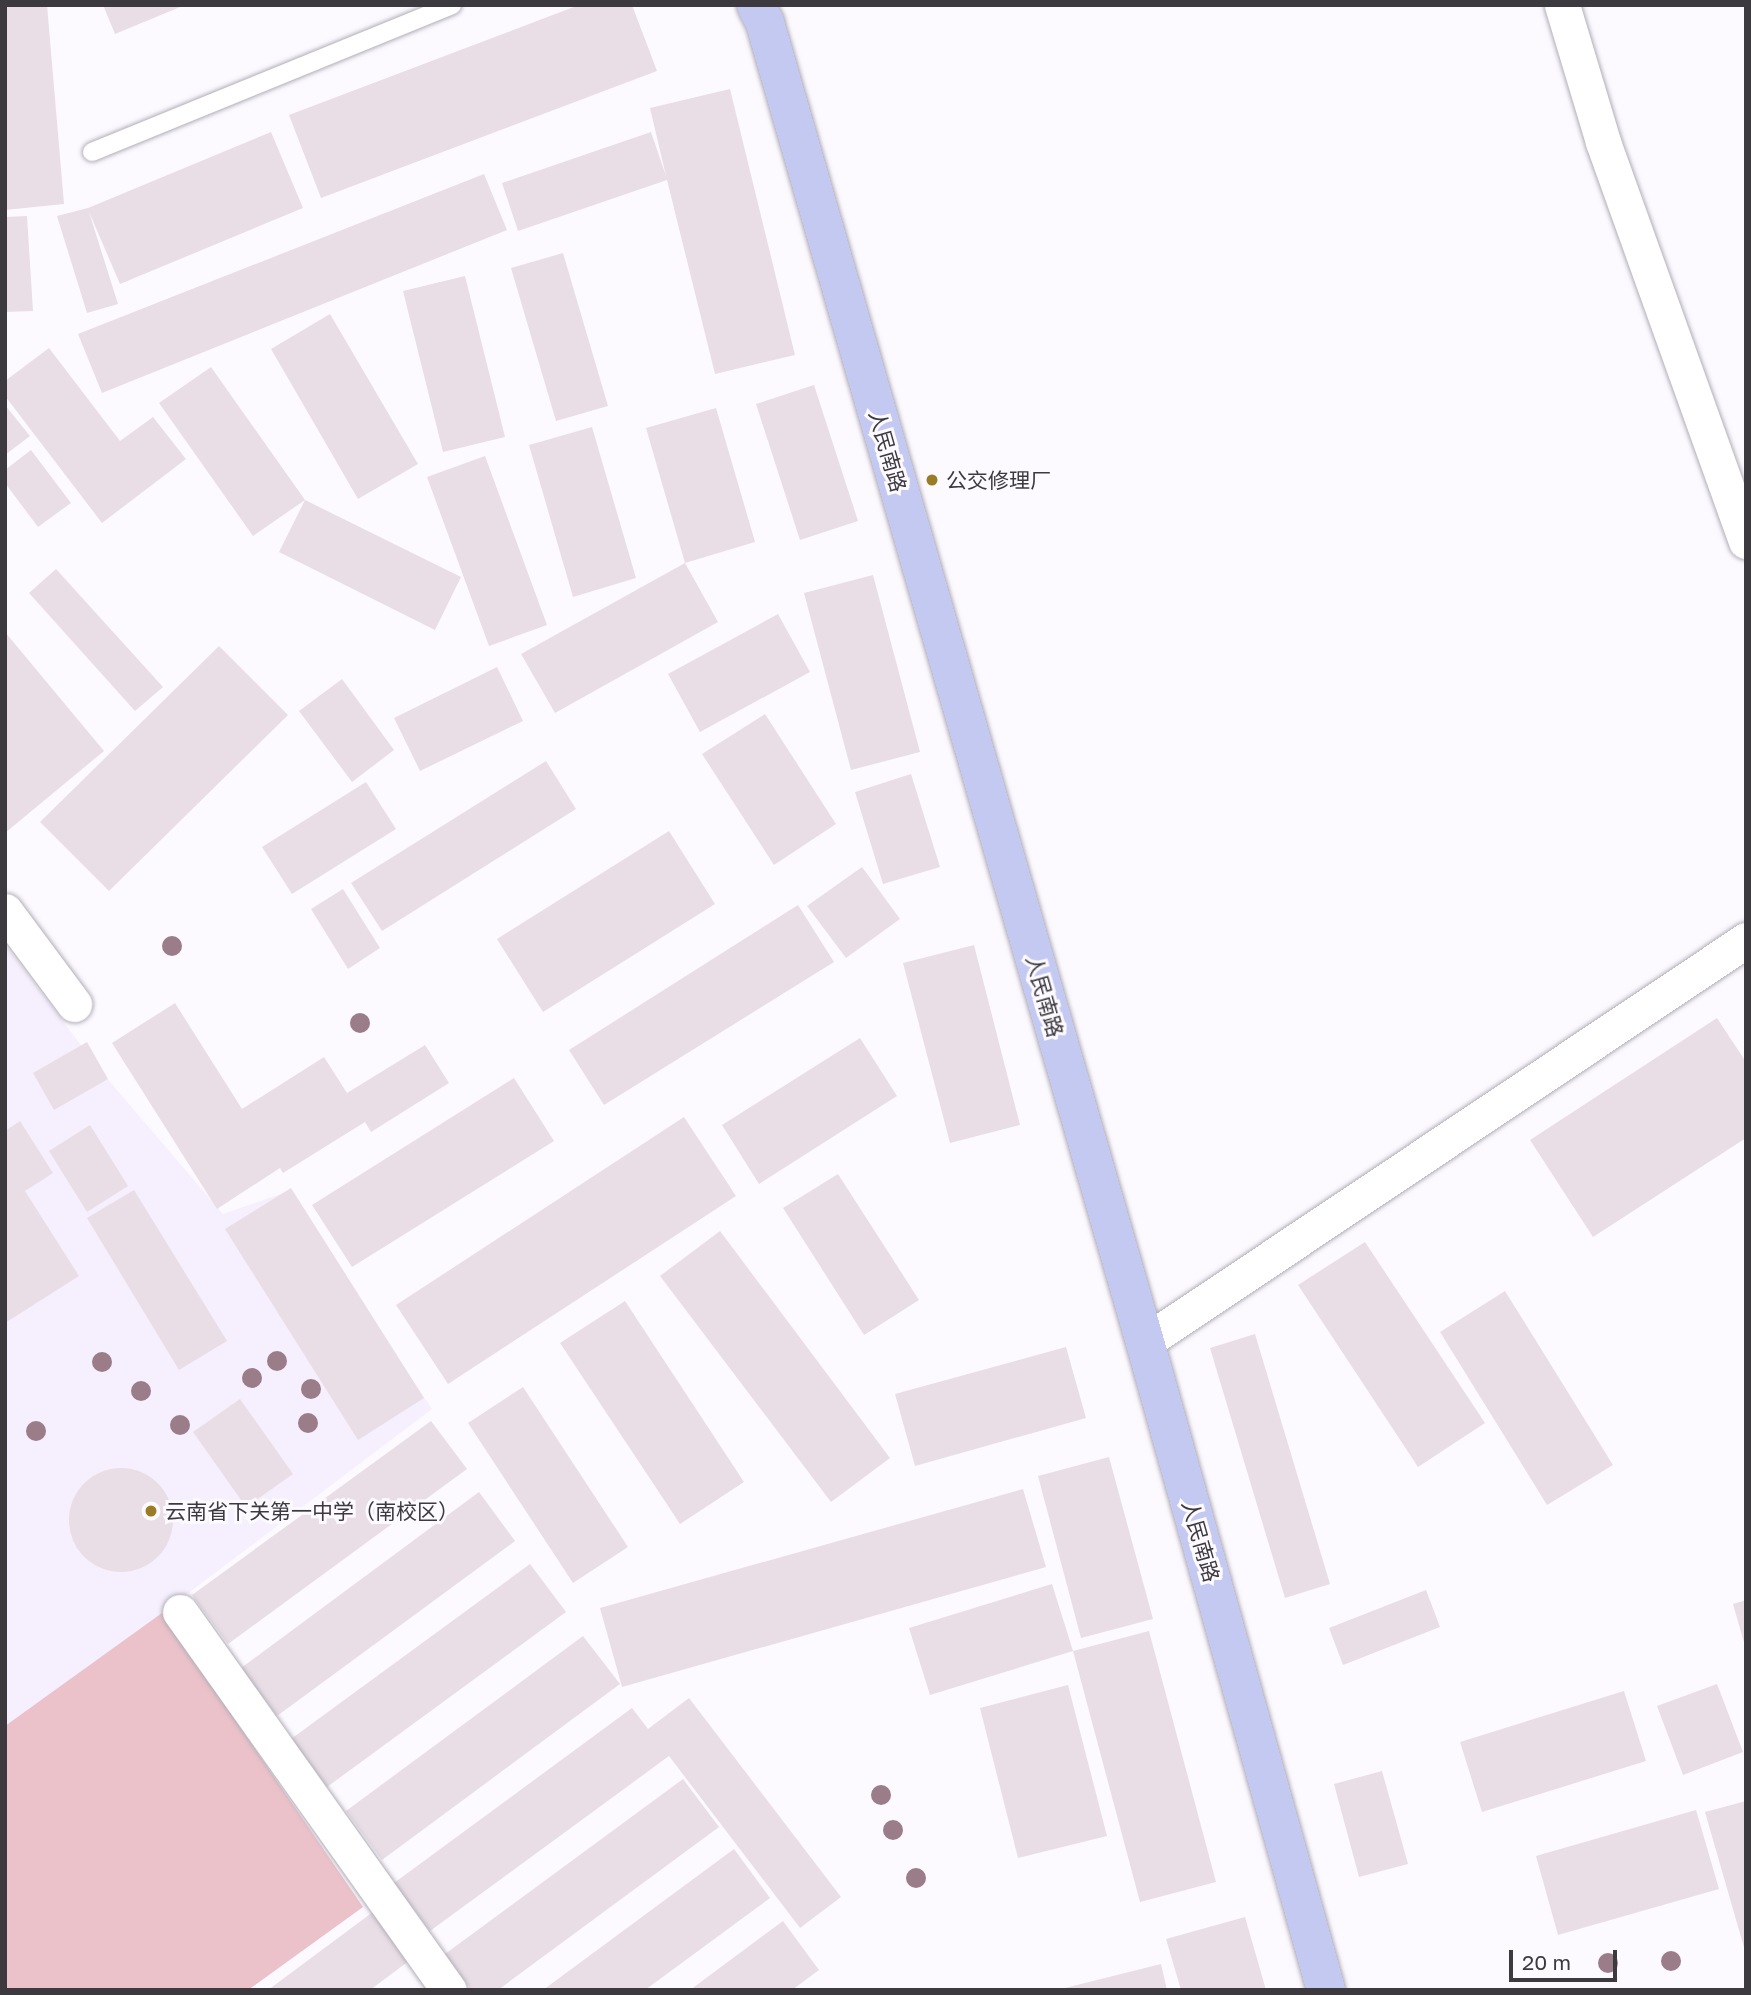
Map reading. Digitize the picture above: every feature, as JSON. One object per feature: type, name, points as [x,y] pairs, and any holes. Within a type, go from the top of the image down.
[{"type":"main road","name":"人民南路","points":[[756,5],[765,23],[1145,1342],[1326,1990]]},
{"type":"street","points":[[1562,5],[1603,142],[1746,541]]},
{"type":"street","points":[[5,911],[74,1004]]},
{"type":"street","points":[[1145,1342],[1746,940]]},
{"type":"street","points":[[180,1612],[449,1990]]},
{"type":"lane","points":[[92,152],[452,5]]},
{"type":"shaded area","name":"云南省下关第一中学（南校区）","points":[[5,945],[99,1069],[223,1214],[286,1192],[432,1409],[162,1613],[363,1907],[248,1990],[5,1990]]},
{"type":"shaded area","points":[[162,1613],[363,1907],[248,1990],[5,1990],[5,1726]]},
{"type":"building","points":[[5,5],[47,5],[64,204],[5,210]]},
{"type":"building","points":[[103,5],[185,5],[115,34]]},
{"type":"building","points":[[579,5],[632,5],[657,71],[321,198],[289,115]]},
{"type":"building","points":[[730,89],[795,355],[715,374],[667,180],[518,231],[502,183],[651,132],[666,176],[650,108]]},
{"type":"building","points":[[271,132],[303,208],[120,284],[89,212],[118,304],[87,313],[57,216],[88,208]]},
{"type":"building","points":[[484,174],[507,230],[102,393],[78,334]]},
{"type":"building","points":[[27,216],[33,311],[5,312],[5,217]]},
{"type":"building","points":[[563,253],[608,406],[556,421],[511,268]]},
{"type":"building","points":[[465,276],[505,437],[443,452],[403,291]]},
{"type":"building","points":[[330,314],[418,464],[358,499],[271,349]]},
{"type":"building","points":[[49,348],[120,441],[153,417],[186,459],[102,523],[5,396],[5,381]]},
{"type":"building","points":[[211,367],[305,500],[253,536],[159,403]]},
{"type":"building","points":[[814,385],[858,521],[800,540],[756,404]]},
{"type":"building","points":[[5,405],[30,436],[5,455]]},
{"type":"building","points":[[716,408],[755,542],[685,563],[646,428]]},
{"type":"building","points":[[592,427],[636,578],[573,597],[529,445]]},
{"type":"building","points":[[31,450],[71,503],[38,527],[5,483],[5,470]]},
{"type":"building","points":[[485,456],[547,625],[489,646],[427,477]]},
{"type":"building","points":[[305,500],[461,577],[435,630],[279,552]]},
{"type":"building","points":[[685,563],[718,622],[555,713],[521,654]]},
{"type":"building","points":[[56,569],[163,687],[135,711],[29,593]]},
{"type":"building","points":[[873,575],[920,752],[851,770],[804,593]]},
{"type":"building","points":[[778,614],[810,672],[700,732],[668,674]]},
{"type":"building","points":[[5,632],[104,751],[5,833]]},
{"type":"building","points":[[219,646],[288,715],[109,891],[40,822]]},
{"type":"building","points":[[497,667],[523,721],[420,771],[394,718]]},
{"type":"building","points":[[342,679],[394,750],[352,782],[299,711]]},
{"type":"building","points":[[765,714],[836,824],[774,865],[702,754]]},
{"type":"building","points":[[546,761],[576,809],[382,931],[351,883]]},
{"type":"building","points":[[911,774],[940,867],[883,884],[855,792]]},
{"type":"building","points":[[366,782],[396,829],[292,894],[262,847]]},
{"type":"building","points":[[669,831],[715,904],[543,1012],[497,939]]},
{"type":"building","points":[[862,867],[900,919],[846,958],[807,906]]},
{"type":"building","points":[[343,889],[380,948],[348,969],[311,909]]},
{"type":"building","points":[[798,905],[834,962],[604,1105],[569,1050]]},
{"type":"building","points":[[974,945],[1020,1125],[950,1143],[903,963]]},
{"type":"building","points":[[175,1003],[242,1109],[324,1057],[347,1093],[425,1045],[449,1083],[371,1132],[365,1122],[283,1173],[280,1168],[217,1209],[112,1043]]},
{"type":"building","points":[[1717,1018],[1746,1062],[1746,1138],[1593,1237],[1530,1140]]},
{"type":"building","points":[[860,1038],[897,1096],[759,1184],[722,1125]]},
{"type":"building","points":[[87,1042],[108,1079],[54,1110],[33,1073]]},
{"type":"building","points":[[514,1078],[554,1141],[352,1267],[312,1205]]},
{"type":"building","points":[[684,1117],[736,1196],[448,1384],[396,1305]]},
{"type":"building","points":[[20,1121],[53,1173],[25,1191],[79,1276],[5,1323],[5,1131]]},
{"type":"building","points":[[90,1125],[128,1186],[87,1212],[49,1151]]},
{"type":"building","points":[[838,1174],[919,1300],[864,1335],[783,1208]]},
{"type":"building","points":[[291,1188],[424,1398],[358,1440],[225,1229]]},
{"type":"building","points":[[134,1190],[227,1341],[179,1370],[87,1218]]},
{"type":"building","points":[[720,1231],[890,1458],[831,1502],[660,1276]]},
{"type":"building","points":[[1365,1242],[1485,1423],[1418,1467],[1298,1285]]},
{"type":"building","points":[[1505,1291],[1613,1465],[1547,1505],[1440,1332]]},
{"type":"building","points":[[625,1301],[744,1482],[680,1524],[560,1343]]},
{"type":"building","points":[[1255,1334],[1330,1584],[1285,1598],[1210,1348]]},
{"type":"building","points":[[1066,1347],[1086,1418],[915,1466],[895,1394]]},
{"type":"building","points":[[523,1387],[628,1547],[573,1583],[468,1423]]},
{"type":"building","points":[[240,1399],[293,1474],[246,1507],[193,1432]]},
{"type":"building","points":[[431,1421],[467,1469],[228,1644],[192,1595]]},
{"type":"building","points":[[1109,1457],[1153,1619],[1081,1638],[1038,1476]]},
{"type":"building","points":[[121,1468],[141,1472],[164,1491],[169,1500],[173,1520],[169,1540],[150,1563],[141,1568],[121,1572],[101,1568],[78,1549],[73,1540],[69,1520],[73,1500],[92,1477],[101,1472]]},
{"type":"building","points":[[1023,1489],[1046,1567],[622,1687],[600,1608]]},
{"type":"building","points":[[479,1492],[515,1541],[277,1716],[241,1668]]},
{"type":"building","points":[[530,1564],[566,1612],[327,1787],[291,1739]]},
{"type":"building","points":[[1052,1584],[1073,1651],[930,1695],[909,1628]]},
{"type":"building","points":[[1426,1590],[1440,1627],[1343,1665],[1329,1628]]},
{"type":"building","points":[[1746,1600],[1746,1646],[1745,1646],[1733,1604]]},
{"type":"building","points":[[1149,1631],[1216,1882],[1140,1902],[1073,1651]]},
{"type":"building","points":[[583,1636],[620,1684],[382,1860],[346,1811]]},
{"type":"building","points":[[1717,1684],[1743,1752],[1683,1775],[1657,1706]]},
{"type":"building","points":[[1068,1685],[1107,1836],[1018,1858],[980,1708]]},
{"type":"building","points":[[1624,1691],[1646,1761],[1482,1812],[1460,1742]]},
{"type":"building","points":[[689,1698],[841,1897],[800,1928],[669,1756],[430,1931],[394,1883],[632,1708],[648,1729]]},
{"type":"building","points":[[1382,1771],[1408,1864],[1359,1877],[1334,1784]]},
{"type":"building","points":[[683,1779],[719,1827],[498,1990],[471,1990],[445,1954]]},
{"type":"building","points":[[1746,1801],[1746,1950],[1745,1951],[1705,1812]]},
{"type":"building","points":[[1696,1810],[1719,1889],[1558,1935],[1536,1856]]},
{"type":"building","points":[[734,1849],[770,1898],[645,1990],[543,1990]]},
{"type":"building","points":[[377,1909],[413,1958],[370,1990],[268,1990]]},
{"type":"building","points":[[1245,1917],[1266,1990],[1181,1990],[1166,1939]]},
{"type":"building","points":[[783,1921],[819,1970],[792,1990],[690,1990]]},
{"type":"building","points":[[1161,1964],[1167,1990],[1061,1990],[1061,1989]]},
{"type":"place","name":"公交修理厂","points":[[932,480]]},
{"type":"place","name":"云南省下关第一中学（南校区）","points":[[151,1511]]}]
